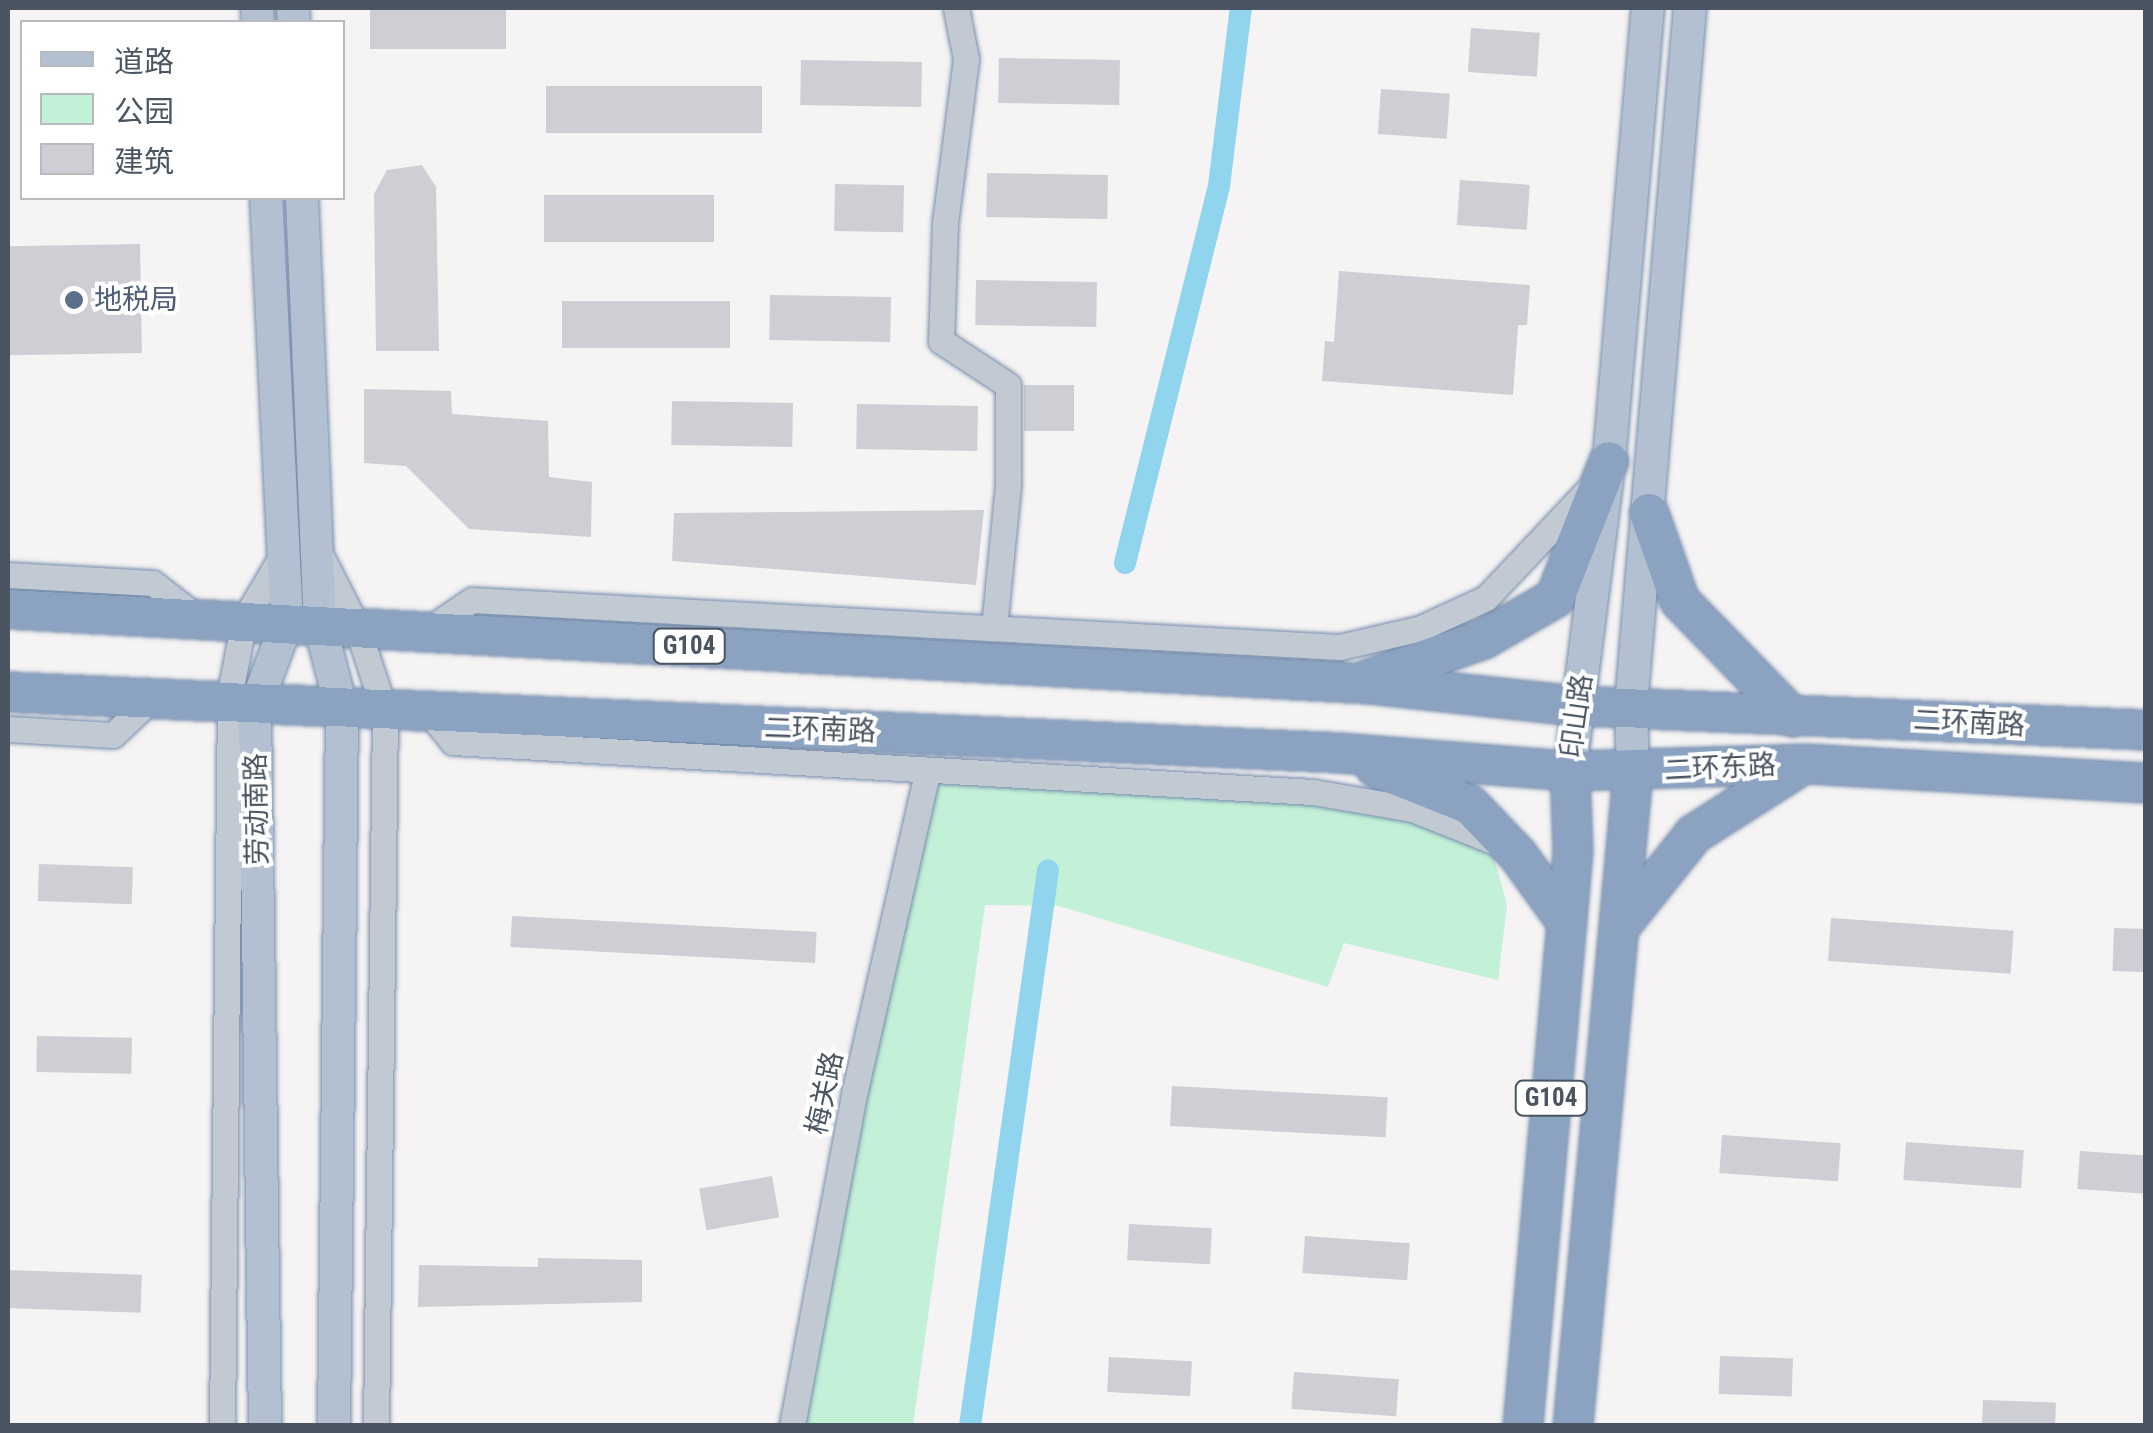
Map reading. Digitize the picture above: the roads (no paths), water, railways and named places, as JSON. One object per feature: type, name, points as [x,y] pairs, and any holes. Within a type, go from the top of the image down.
[{"type":"highway","points":[[1356,684],[1484,638],[1554,598],[1606,467]]},
{"type":"highway","points":[[1649,513],[1680,600],[1793,717]]},
{"type":"highway","name":"G104","points":[[8,608],[1356,684],[1576,706],[1632,704]]},
{"type":"highway","name":"二环南路","points":[[8,692],[243,707],[1340,752],[1633,773]]},
{"type":"highway","name":"二环东路","points":[[1632,704],[1793,717]]},
{"type":"highway","name":"二环南路","points":[[1793,717],[2146,730]]},
{"type":"highway","points":[[1340,752],[1470,805],[1510,847],[1567,923]]},
{"type":"highway","points":[[1623,922],[1694,834],[1765,784],[1807,764]]},
{"type":"highway","name":"二环东路","points":[[1633,773],[1807,764]]},
{"type":"highway","name":"二环南路","points":[[1807,764],[2146,783]]},
{"type":"highway","name":"印山路","points":[[1523,1426],[1567,923],[1570,770]]},
{"type":"highway","name":"印山路","points":[[1572,1426],[1623,922],[1633,773]]},
{"type":"main road","name":"印山路","points":[[1570,770],[1606,467],[1648,8]]},
{"type":"main road","name":"印山路","points":[[1633,773],[1632,704],[1690,8]]},
{"type":"main road","name":"劳动南路","points":[[266,200],[283,554],[321,625]]},
{"type":"main road","name":"劳动南路","points":[[302,200],[321,625],[342,710],[334,1426]]},
{"type":"main road","name":"劳动南路","points":[[265,1426],[243,707],[321,625]]},
{"type":"street","points":[[956,8],[966,58],[945,223],[940,341],[1008,385],[1008,484],[994,628]]},
{"type":"street","points":[[426,631],[472,600],[1340,647],[1421,628],[1486,598],[1606,467]]},
{"type":"street","points":[[222,1426],[244,620],[283,554]]},
{"type":"street","points":[[8,576],[153,584],[198,618]]},
{"type":"street","points":[[321,625],[385,712],[376,1426]]},
{"type":"street","points":[[8,728],[113,735],[149,701]]},
{"type":"street","points":[[431,714],[453,742],[927,774],[1313,792],[1412,809],[1510,847]]},
{"type":"street","name":"梅关路","points":[[792,1426],[856,1090],[927,774]]},
{"type":"waterway","points":[[1125,563],[1219,186],[1241,8]]},
{"type":"waterway","points":[[970,1426],[1048,870]]},
{"type":"place","name":"地税局","points":[[74,300]]}]
